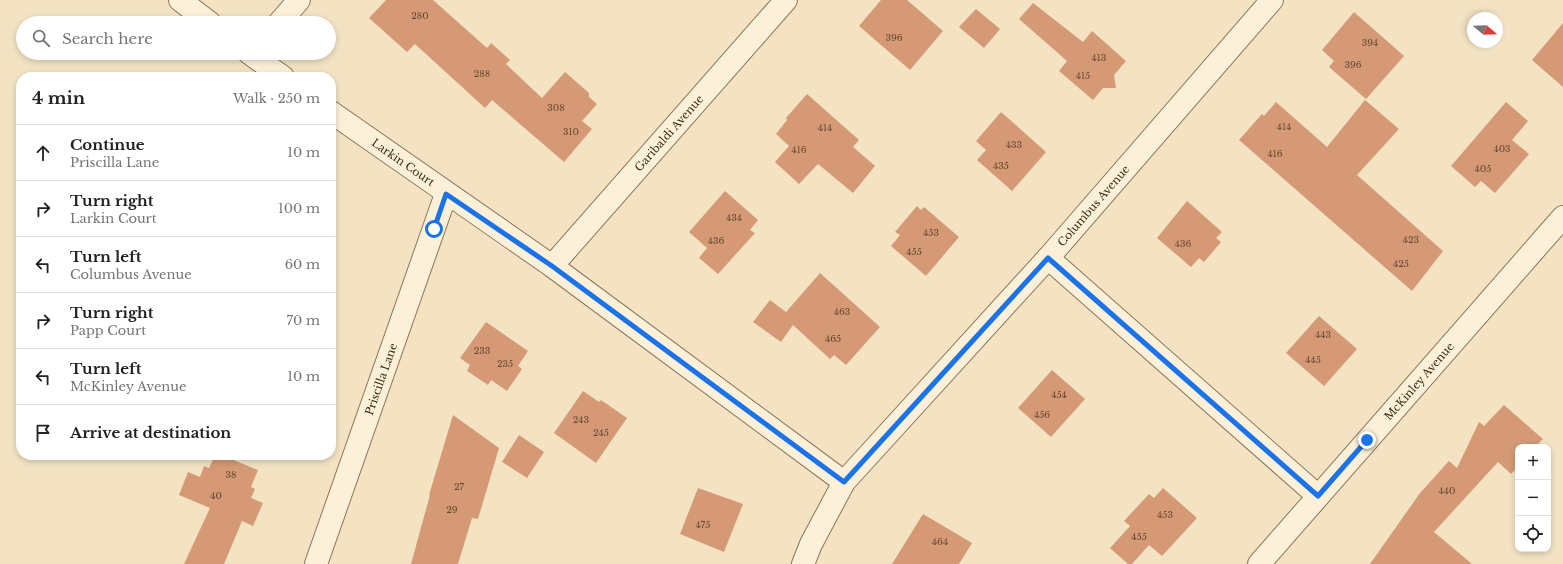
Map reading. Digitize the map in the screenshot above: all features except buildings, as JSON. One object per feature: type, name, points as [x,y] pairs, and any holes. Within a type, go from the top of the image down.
[{"type":"street","points":[[180,0],[201,16]]},
{"type":"street","points":[[285,16],[299,0]]},
{"type":"street","name":"Garibaldi Avenue","points":[[552,266],[786,0]]},
{"type":"street","name":"Columbus Avenue","points":[[803,564],[811,544],[844,482],[1048,258],[1272,0]]},
{"type":"street","points":[[260,60],[276,72]]},
{"type":"street","name":"Larkin Court","points":[[336,116],[446,194],[552,266],[844,482]]},
{"type":"street","name":"Priscilla Lane","points":[[316,564],[446,194]]},
{"type":"street","name":"McKinley Avenue","points":[[1259,564],[1563,217]]},
{"type":"street","points":[[1048,258],[1318,496]]},
{"type":"route","points":[[434,229],[446,194],[552,266],[844,482],[1048,258],[1318,496],[1367,440]]}]
